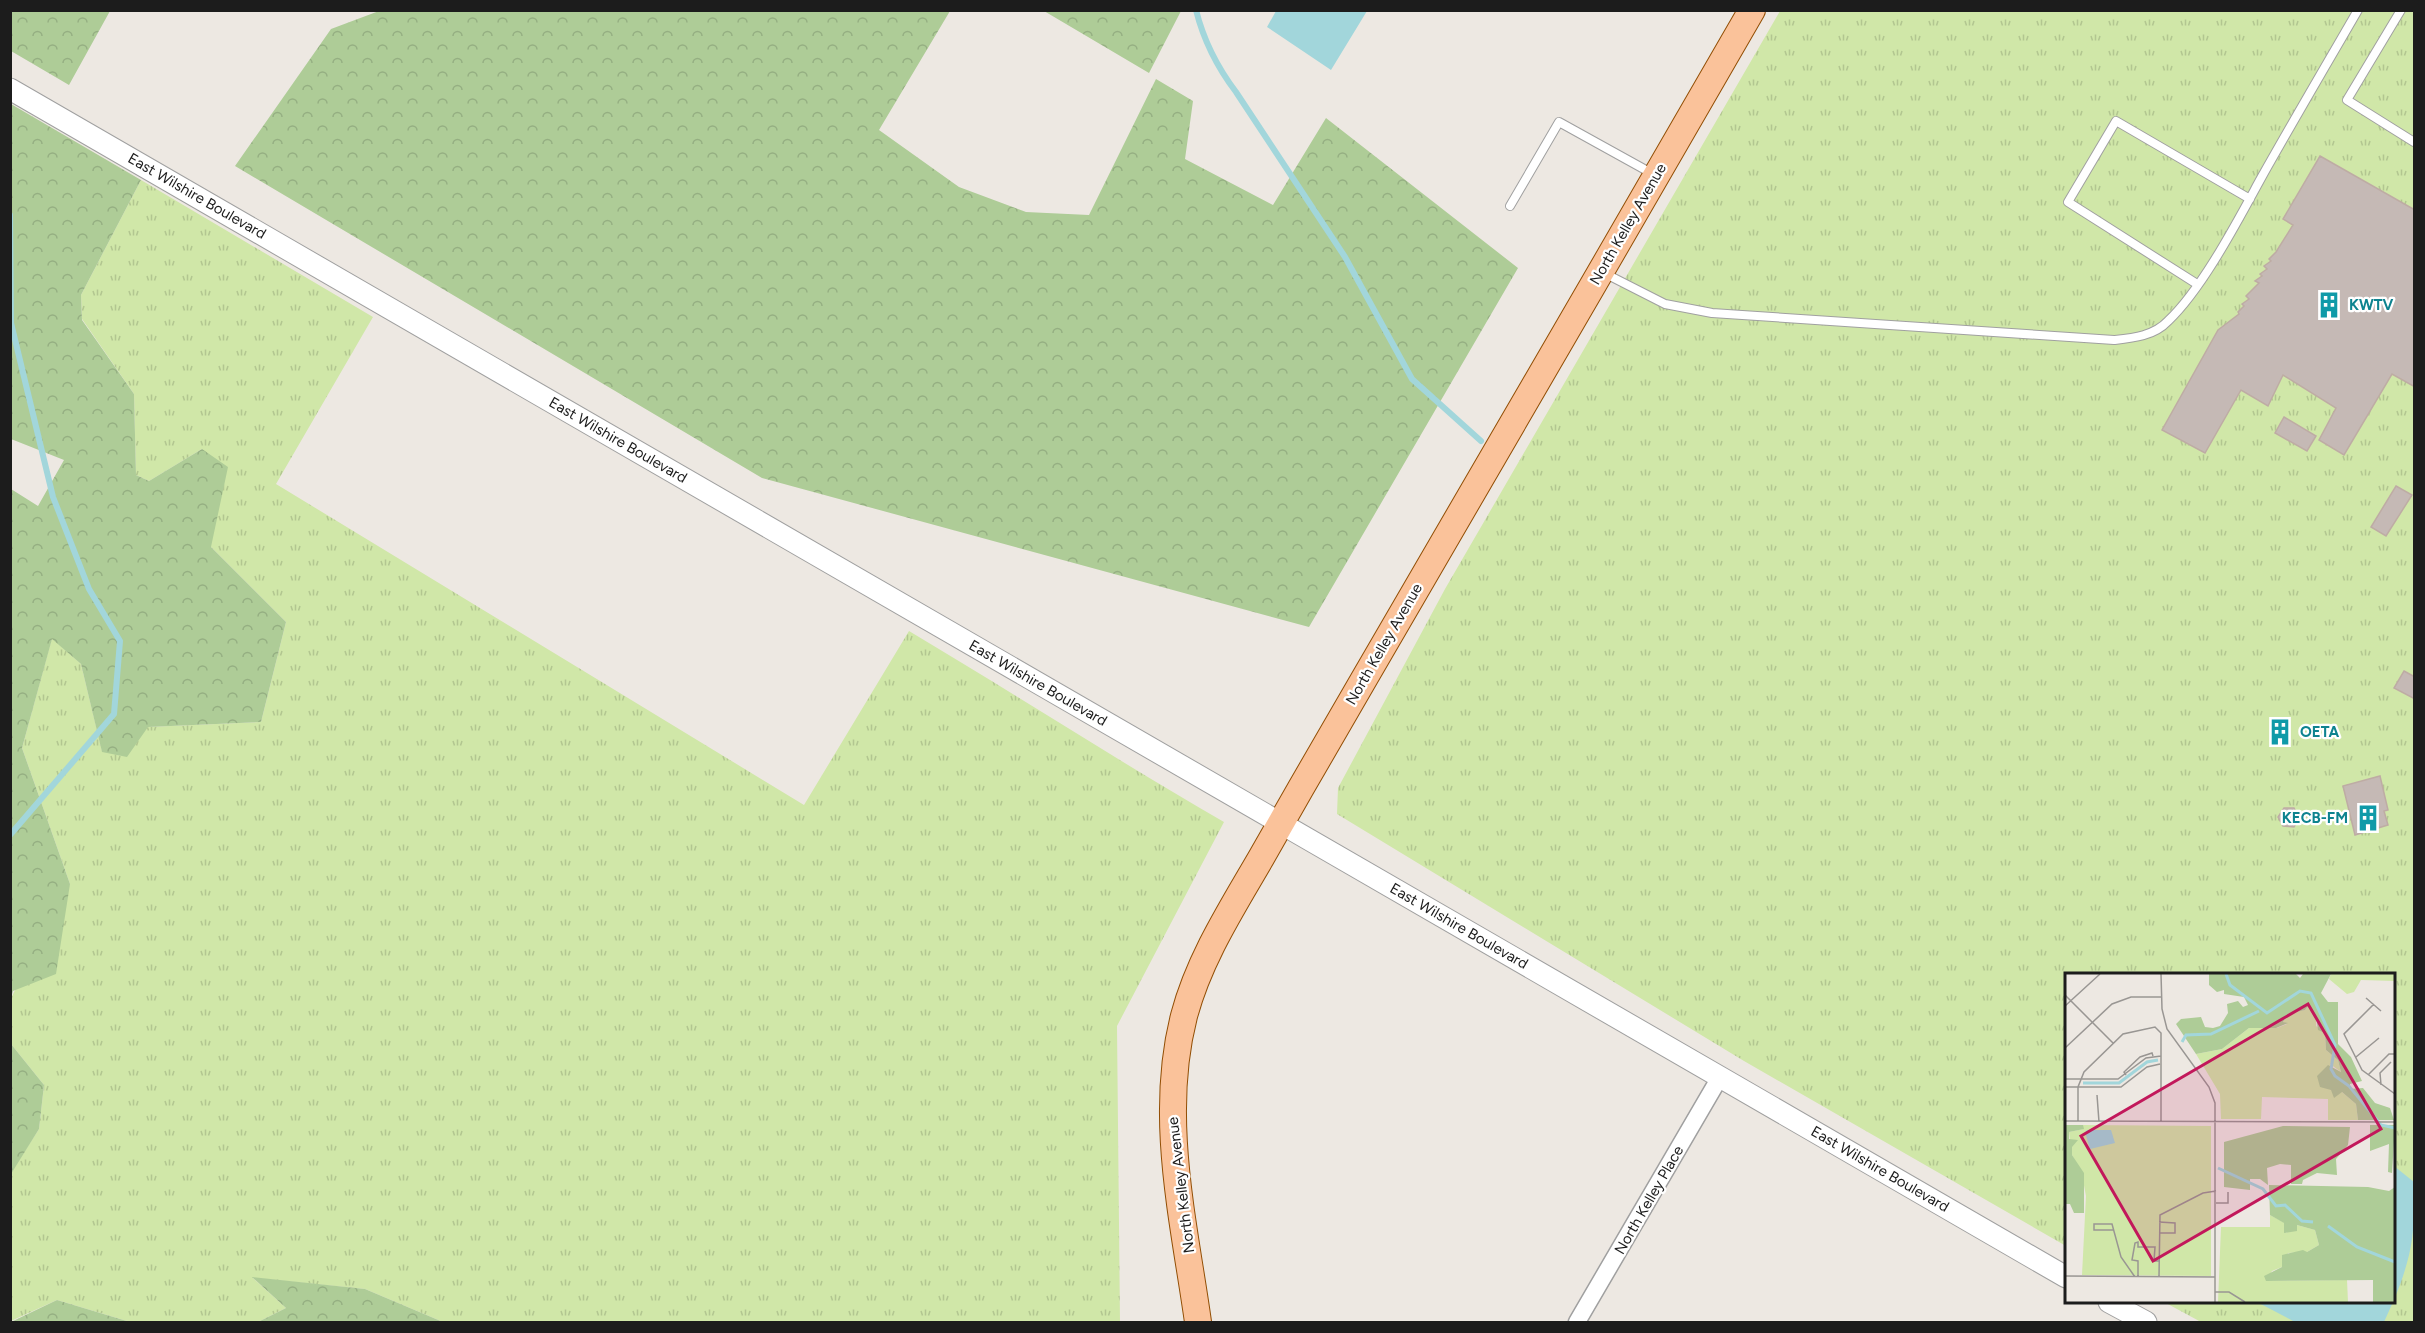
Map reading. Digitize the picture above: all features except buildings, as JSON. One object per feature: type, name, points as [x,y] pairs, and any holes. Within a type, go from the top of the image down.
[{"type":"main road","name":"North Kelley Avenue","points":[[1198,1323],[1172,1132],[1175,1058],[1184,1014],[1198,974],[1218,934],[1281,824],[1752,10]]},
{"type":"street","name":"East Wilshire Boulevard","points":[[10,88],[2065,1276]]},
{"type":"street","name":"North Kelley Place","points":[[1577,1323],[1720,1077]]},
{"type":"street","points":[[2111,1303],[2146,1323]]},
{"type":"lane","points":[[1601,271],[1665,304],[1712,313],[2114,340],[2135,338],[2167,323],[2197,284],[2250,199],[2358,10]]},
{"type":"lane","points":[[2401,10],[2347,100],[2415,142]]},
{"type":"lane","points":[[1510,206],[1559,122],[1656,176]]},
{"type":"lane","points":[[2197,284],[2068,202],[2116,122],[2250,199]]},
{"type":"green space","points":[[11,10],[110,11],[69,85],[11,51]]},
{"type":"green space","points":[[379,11],[950,11],[879,130],[959,187],[1026,212],[1089,215],[1156,79],[1193,101],[1185,159],[1273,205],[1326,118],[1518,268],[1309,627],[762,478],[235,166],[331,29]]},
{"type":"green space","points":[[1044,11],[1181,11],[1149,73]]},
{"type":"green space","points":[[1780,11],[2414,11],[2414,1322],[2201,1322],[2166,1303],[2395,1303],[2395,973],[2065,973],[2065,1245],[1744,1061],[1337,814],[1338,788],[1445,589]]},
{"type":"green space","points":[[11,104],[141,180],[81,295],[82,320],[134,394],[136,475],[149,481],[202,449],[228,467],[211,547],[286,622],[261,722],[148,727],[127,757],[102,752],[81,664],[52,639],[22,748],[70,884],[56,974],[13,991],[11,998],[11,489],[38,506],[64,460],[11,439]]},
{"type":"green space","points":[[141,180],[373,317],[276,484],[804,805],[909,631],[1224,822],[1117,1026],[1120,1322],[443,1322],[365,1289],[253,1278],[286,1308],[258,1322],[130,1322],[57,1300],[11,1321],[10,1174],[39,1129],[44,1085],[11,1044],[11,998],[70,884],[22,748],[52,638],[81,664],[102,751],[148,727],[261,722],[286,622],[211,547],[202,449],[149,481],[136,475],[134,394],[82,319],[81,295]]},
{"type":"green space","points":[[11,1044],[44,1085],[39,1129],[11,1174]]},
{"type":"green space","points":[[252,1277],[365,1289],[443,1322],[258,1322],[286,1308]]},
{"type":"green space","points":[[57,1300],[130,1322],[11,1322]]},
{"type":"water","points":[[1276,11],[1367,11],[1331,70],[1267,27]]},
{"type":"water","points":[[2395,1167],[2414,1182],[2412,1242],[2395,1297]]},
{"type":"water","points":[[2259,1303],[2393,1303],[2384,1322],[2295,1322]]},
{"type":"waterway","points":[[1196,10],[1203,33],[1217,64],[1345,257],[1412,379],[1481,441]]},
{"type":"waterway","points":[[10,215],[11,323],[53,497],[89,589],[120,641],[114,714],[10,835]]},
{"type":"place","name":"KWTV","points":[[2329,305]]},
{"type":"place","name":"OETA","points":[[2280,732]]},
{"type":"place","name":"KECB-FM","points":[[2368,818]]}]
